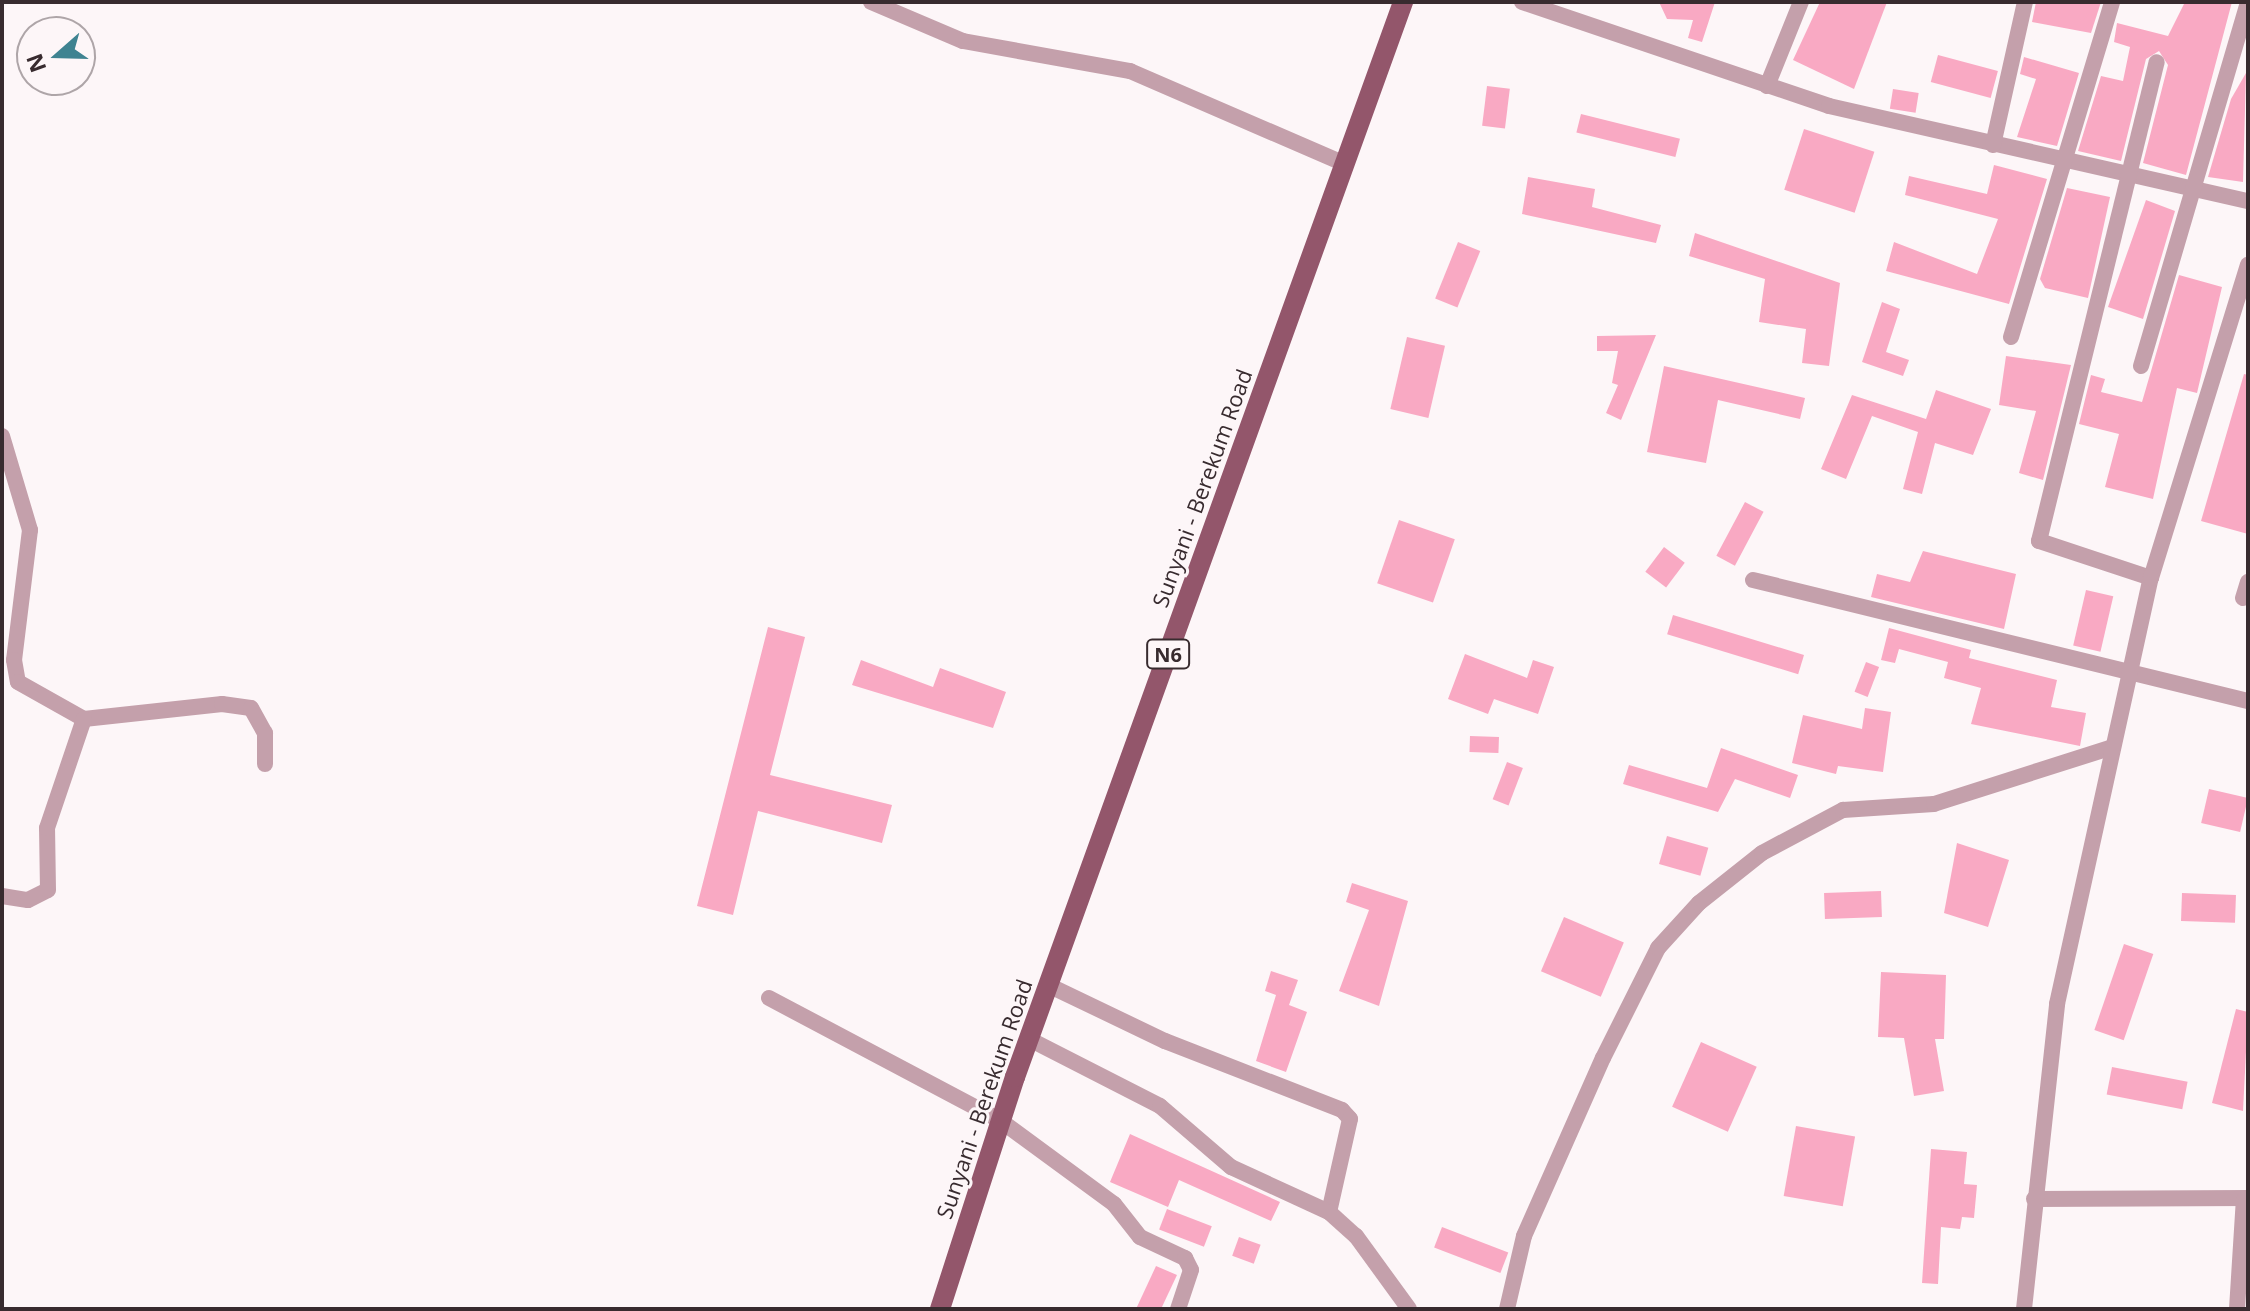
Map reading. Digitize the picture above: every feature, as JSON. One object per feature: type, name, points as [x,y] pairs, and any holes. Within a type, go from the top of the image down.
[{"type":"main road","name":"Sunyani - Berekum Road","points":[[940,1309],[1048,985],[1403,2]]},
{"type":"street","points":[[871,2],[963,41],[1130,71],[1345,164]]},
{"type":"street","points":[[1522,2],[1767,86],[1993,145],[2248,201]]},
{"type":"street","points":[[1767,86],[1801,2]]},
{"type":"street","points":[[1993,145],[2025,2]]},
{"type":"street","points":[[2011,337],[2069,162],[2112,2]]},
{"type":"street","points":[[2141,366],[2248,3]]},
{"type":"street","points":[[2151,578],[2039,541],[2133,175],[2157,62]]},
{"type":"street","points":[[2024,1309],[2048,1050],[2113,747],[2151,578],[2248,265]]},
{"type":"street","points":[[2,436],[30,530],[14,674],[26,692],[84,719],[222,704],[251,708],[265,733],[265,764]]},
{"type":"street","points":[[1753,580],[2248,701]]},
{"type":"street","points":[[2,896],[28,900],[48,890],[47,828],[84,719]]},
{"type":"street","points":[[1507,1309],[1524,1236],[1603,1058],[1658,948],[1699,903],[1762,853],[1843,810],[1934,804],[2113,747]]},
{"type":"street","points":[[1048,985],[1165,1041],[1342,1110],[1350,1119],[1329,1212]]},
{"type":"street","points":[[769,998],[1001,1121],[1114,1204],[1140,1237],[1185,1258],[1191,1270],[1178,1309]]},
{"type":"street","points":[[1029,1039],[1160,1106],[1231,1167],[1329,1212],[1356,1236],[1409,1309]]},
{"type":"street","points":[[2034,1199],[2246,1198],[2237,1309]]},
{"type":"building","points":[[1659,2],[1715,2],[1702,42],[1688,38],[1693,20],[1667,19]]},
{"type":"building","points":[[1820,2],[1887,2],[1854,89],[1793,60]]},
{"type":"building","points":[[2036,2],[2101,2],[2091,33],[2032,22]]},
{"type":"building","points":[[2185,2],[2232,2],[2186,175],[2143,163],[2168,65],[2159,51],[2146,59],[2121,161],[2078,151],[2101,76],[2123,81],[2130,47],[2114,42],[2117,23],[2168,36]]},
{"type":"building","points":[[1938,55],[1998,71],[1991,98],[1931,82]]},
{"type":"building","points":[[2024,57],[2079,73],[2057,146],[2017,137],[2036,79],[2020,74]]},
{"type":"building","points":[[2246,73],[2243,182],[2208,177],[2231,99]]},
{"type":"building","points":[[1487,86],[1510,89],[1505,129],[1482,126]]},
{"type":"building","points":[[1893,89],[1919,93],[1916,113],[1890,109]]},
{"type":"building","points":[[1581,114],[1680,139],[1675,157],[1576,132]]},
{"type":"building","points":[[1804,129],[1874,152],[1855,213],[1784,190]]},
{"type":"building","points":[[1994,165],[2047,179],[2009,304],[1886,271],[1894,242],[1977,274],[1998,219],[1905,195],[1909,176],[1987,194]]},
{"type":"building","points":[[1528,177],[1595,189],[1592,207],[1661,225],[1656,243],[1522,214]]},
{"type":"building","points":[[2067,188],[2110,197],[2088,298],[2045,288],[2040,279]]},
{"type":"building","points":[[2146,200],[2175,211],[2143,319],[2108,307]]},
{"type":"building","points":[[1695,233],[1840,283],[1829,366],[1802,363],[1806,329],[1759,322],[1765,279],[1689,256]]},
{"type":"building","points":[[1458,242],[1480,251],[1457,308],[1435,299]]},
{"type":"building","points":[[2179,275],[2222,287],[2197,393],[2177,388],[2153,499],[2105,487],[2119,434],[2079,424],[2091,375],[2105,379],[2101,392],[2142,402]]},
{"type":"building","points":[[1882,302],[1900,309],[1886,352],[1909,360],[1903,376],[1862,362]]},
{"type":"building","points":[[1656,335],[1621,420],[1606,413],[1618,385],[1612,383],[1618,351],[1597,351],[1597,336]]},
{"type":"building","points":[[1407,337],[1445,346],[1428,418],[1390,409]]},
{"type":"building","points":[[2006,356],[2071,365],[2043,480],[2019,473],[2036,411],[1999,405]]},
{"type":"building","points":[[1664,366],[1805,398],[1800,419],[1718,400],[1706,463],[1647,452]]},
{"type":"building","points":[[2244,374],[2248,375],[2248,534],[2201,521]]},
{"type":"building","points":[[1936,390],[1991,409],[1973,455],[1935,443],[1922,494],[1903,489],[1918,432],[1872,416],[1846,479],[1821,469],[1852,395],[1926,419]]},
{"type":"building","points":[[1745,502],[1764,512],[1735,566],[1716,556]]},
{"type":"building","points":[[1399,520],[1455,539],[1433,603],[1377,583]]},
{"type":"building","points":[[1664,547],[1685,563],[1666,587],[1645,572]]},
{"type":"building","points":[[1923,551],[2016,574],[2004,629],[1871,597],[1877,574],[1910,582]]},
{"type":"building","points":[[2086,590],[2113,596],[2100,652],[2073,646]]},
{"type":"building","points":[[1673,615],[1804,655],[1798,674],[1667,634]]},
{"type":"building","points":[[768,627],[805,637],[770,775],[892,805],[882,843],[758,811],[733,915],[697,906]]},
{"type":"building","points":[[1889,628],[1971,650],[1969,658],[2057,680],[2051,707],[2086,713],[2080,746],[1971,724],[1981,688],[1944,678],[1948,662],[1899,649],[1895,663],[1881,660]]},
{"type":"building","points":[[1465,654],[1527,678],[1533,660],[1554,667],[1538,714],[1494,699],[1488,714],[1448,699]]},
{"type":"building","points":[[861,660],[933,687],[940,668],[1006,692],[993,728],[852,685]]},
{"type":"building","points":[[1866,662],[1879,667],[1868,697],[1855,692]]},
{"type":"building","points":[[1865,708],[1891,712],[1883,772],[1838,766],[1836,774],[1792,763],[1803,715],[1862,729]]},
{"type":"building","points":[[1470,736],[1499,737],[1498,753],[1469,752]]},
{"type":"building","points":[[1721,748],[1798,775],[1790,798],[1735,779],[1718,812],[1623,784],[1629,765],[1707,788]]},
{"type":"building","points":[[1507,762],[1523,768],[1509,805],[1493,799]]},
{"type":"building","points":[[2209,789],[2248,798],[2240,832],[2201,823]]},
{"type":"building","points":[[1667,836],[1708,848],[1700,876],[1659,864]]},
{"type":"building","points":[[1957,843],[2009,860],[1988,927],[1944,913]]},
{"type":"building","points":[[1352,883],[1408,901],[1379,1006],[1339,991],[1369,910],[1346,902]]},
{"type":"building","points":[[1881,891],[1882,917],[1825,919],[1824,893]]},
{"type":"building","points":[[2182,893],[2236,895],[2235,923],[2181,921]]},
{"type":"building","points":[[1564,917],[1624,942],[1601,997],[1541,971]]},
{"type":"building","points":[[2124,944],[2153,954],[2124,1040],[2094,1030]]},
{"type":"building","points":[[1271,971],[1298,980],[1289,1005],[1307,1012],[1286,1072],[1256,1061],[1276,995],[1265,991]]},
{"type":"building","points":[[1881,972],[1946,975],[1944,1039],[1935,1039],[1944,1091],[1914,1096],[1904,1038],[1878,1037]]},
{"type":"building","points":[[2236,1009],[2248,1012],[2243,1111],[2212,1103]]},
{"type":"building","points":[[1701,1042],[1757,1067],[1728,1132],[1672,1107]]},
{"type":"building","points":[[2112,1067],[2188,1082],[2182,1109],[2107,1094]]},
{"type":"building","points":[[1796,1126],[1855,1136],[1843,1206],[1784,1196]]},
{"type":"building","points":[[1130,1134],[1280,1202],[1271,1221],[1179,1180],[1168,1207],[1110,1182]]},
{"type":"building","points":[[1931,1149],[1967,1152],[1964,1184],[1977,1185],[1974,1218],[1962,1217],[1960,1229],[1941,1227],[1938,1284],[1922,1283]]},
{"type":"building","points":[[1167,1209],[1212,1226],[1204,1247],[1159,1230]]},
{"type":"building","points":[[1442,1227],[1508,1252],[1500,1273],[1434,1248]]},
{"type":"building","points":[[1239,1237],[1261,1245],[1254,1264],[1232,1256]]},
{"type":"building","points":[[1156,1266],[1177,1275],[1161,1309],[1136,1309]]}]
